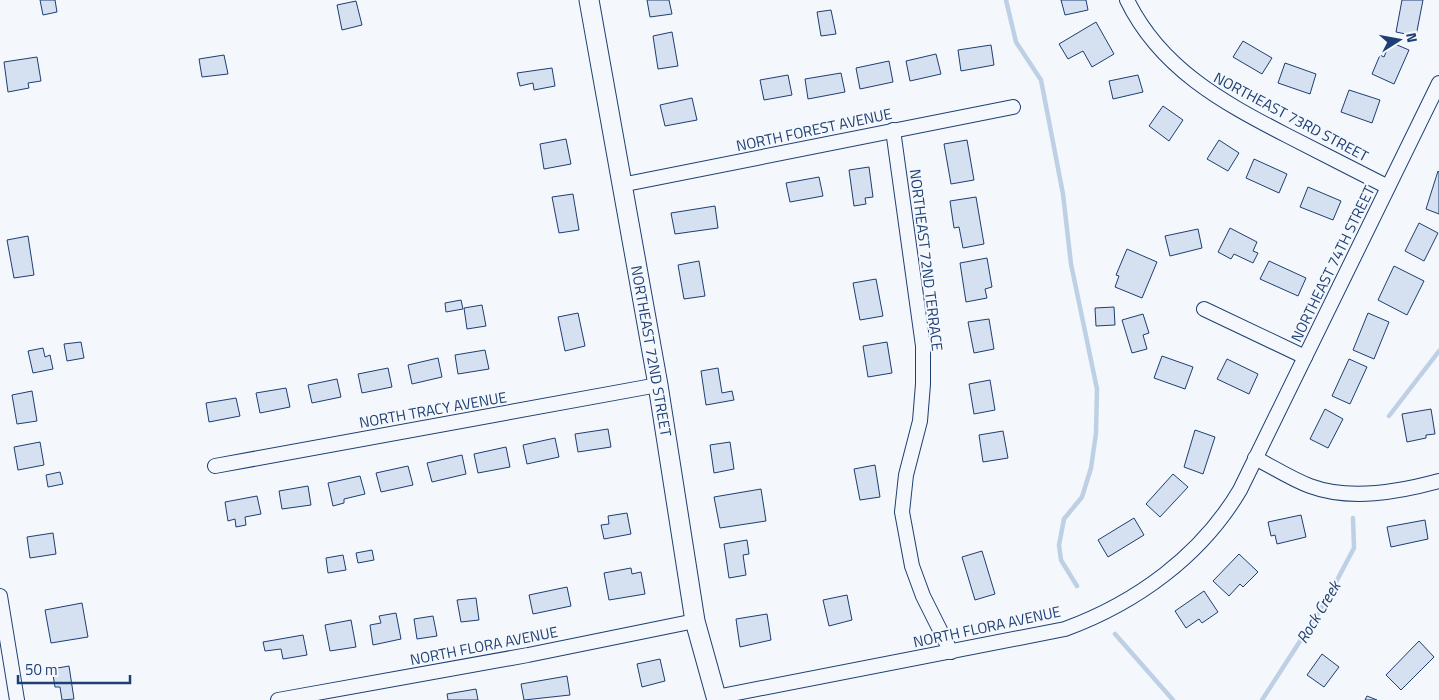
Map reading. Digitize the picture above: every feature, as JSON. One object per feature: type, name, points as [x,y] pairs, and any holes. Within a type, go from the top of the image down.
[{"type":"main road","name":"NORTHEAST 72ND STREET","points":[[589,0],[658,384],[695,621],[717,698]]},
{"type":"street","name":"NORTHEAST 73RD STREET","points":[[1127,0],[1143,29],[1158,48],[1183,73],[1207,92],[1234,108],[1388,187]]},
{"type":"street","name":"NORTHEAST 74TH STREET","points":[[1255,458],[1439,83]]},
{"type":"street","name":"NORTH FOREST AVENUE","points":[[621,185],[1013,107]]},
{"type":"street","name":"NORTHEAST 72ND TERRACE","points":[[893,130],[923,346],[923,384],[920,421],[906,475],[902,512],[904,535],[912,566],[923,596],[951,652]]},
{"type":"street","points":[[1204,309],[1305,357]]},
{"type":"street","name":"NORTH TRACY AVENUE","points":[[214,466],[658,384]]},
{"type":"street","name":"NORTH FLORA AVENUE","points":[[717,698],[1065,629],[1100,615],[1134,596],[1180,562],[1214,529],[1236,497],[1255,458]]},
{"type":"street","points":[[1255,458],[1310,486],[1338,492],[1367,493],[1439,481]]},
{"type":"street","points":[[0,596],[17,700]]},
{"type":"street","name":"NORTH FLORA AVENUE","points":[[278,700],[528,655],[695,621]]},
{"type":"building","points":[[40,0],[55,0],[57,12],[43,15]]},
{"type":"building","points":[[647,0],[669,0],[672,14],[650,17]]},
{"type":"building","points":[[1061,0],[1086,0],[1088,10],[1065,15]]},
{"type":"building","points":[[1402,0],[1423,0],[1416,36],[1396,32]]},
{"type":"building","points":[[356,1],[362,25],[342,30],[337,5]]},
{"type":"building","points":[[831,10],[836,34],[821,36],[817,12]]},
{"type":"building","points":[[1096,22],[1114,54],[1092,67],[1083,51],[1068,59],[1059,44]]},
{"type":"building","points":[[672,32],[678,66],[658,69],[653,36]]},
{"type":"building","points":[[1243,41],[1272,58],[1262,74],[1233,57]]},
{"type":"building","points":[[1390,42],[1409,50],[1394,84],[1372,74],[1380,55],[1384,57]]},
{"type":"building","points":[[991,45],[994,65],[961,71],[958,50]]},
{"type":"building","points":[[936,54],[941,74],[910,81],[906,61]]},
{"type":"building","points":[[224,55],[228,74],[202,77],[199,59]]},
{"type":"building","points":[[37,57],[41,81],[28,83],[29,88],[8,92],[4,62]]},
{"type":"building","points":[[889,61],[893,82],[860,89],[856,68]]},
{"type":"building","points":[[1285,63],[1316,74],[1310,94],[1278,83]]},
{"type":"building","points":[[552,68],[555,86],[534,90],[533,83],[520,86],[517,73]]},
{"type":"building","points":[[841,73],[845,92],[808,99],[805,79]]},
{"type":"building","points":[[788,75],[792,95],[764,100],[760,80]]},
{"type":"building","points":[[1138,75],[1143,92],[1113,99],[1109,81]]},
{"type":"building","points":[[1349,90],[1380,100],[1372,123],[1341,112]]},
{"type":"building","points":[[692,98],[697,120],[665,126],[660,105]]},
{"type":"building","points":[[1163,106],[1183,120],[1169,141],[1149,126]]},
{"type":"building","points":[[566,139],[571,164],[544,169],[540,144]]},
{"type":"building","points":[[967,140],[974,180],[951,184],[944,144]]},
{"type":"building","points":[[1219,140],[1239,153],[1228,171],[1207,159]]},
{"type":"building","points":[[1254,159],[1287,174],[1279,193],[1246,178]]},
{"type":"building","points":[[869,167],[873,197],[865,198],[866,204],[854,206],[849,170]]},
{"type":"building","points":[[1439,172],[1439,214],[1426,209]]},
{"type":"building","points":[[819,177],[823,196],[790,202],[786,183]]},
{"type":"building","points":[[1308,187],[1341,201],[1333,220],[1300,207]]},
{"type":"building","points":[[573,194],[579,230],[559,233],[552,197]]},
{"type":"building","points":[[976,197],[984,244],[963,248],[959,227],[954,228],[950,201]]},
{"type":"building","points":[[715,206],[718,228],[675,234],[671,213]]},
{"type":"building","points":[[1419,223],[1438,233],[1424,261],[1405,251]]},
{"type":"building","points":[[1230,228],[1257,242],[1253,251],[1258,253],[1253,263],[1234,254],[1231,259],[1218,252]]},
{"type":"building","points":[[1198,229],[1202,248],[1170,256],[1165,236]]},
{"type":"building","points":[[28,236],[34,275],[14,278],[7,240]]},
{"type":"building","points":[[1127,249],[1157,262],[1142,298],[1115,287],[1119,276],[1116,275]]},
{"type":"building","points":[[987,258],[992,287],[985,289],[987,298],[966,302],[960,263]]},
{"type":"building","points":[[699,261],[705,296],[684,299],[678,265]]},
{"type":"building","points":[[1269,261],[1306,278],[1298,296],[1260,279]]},
{"type":"building","points":[[1394,266],[1424,281],[1407,315],[1378,300]]},
{"type":"building","points":[[876,279],[883,316],[860,320],[853,283]]},
{"type":"building","points":[[461,300],[463,309],[446,312],[445,303]]},
{"type":"building","points":[[482,305],[486,326],[467,329],[464,308]]},
{"type":"building","points":[[1114,307],[1115,325],[1096,326],[1095,308]]},
{"type":"building","points":[[578,313],[585,346],[565,351],[558,317]]},
{"type":"building","points":[[1368,313],[1389,322],[1374,359],[1353,350]]},
{"type":"building","points":[[1143,314],[1149,333],[1143,335],[1147,349],[1132,353],[1122,320]]},
{"type":"building","points":[[989,319],[994,349],[974,353],[968,322]]},
{"type":"building","points":[[81,342],[84,358],[67,361],[64,344]]},
{"type":"building","points":[[887,342],[892,373],[868,377],[863,346]]},
{"type":"building","points":[[43,348],[45,357],[50,355],[53,369],[33,373],[28,351]]},
{"type":"building","points":[[485,350],[489,369],[458,374],[455,355]]},
{"type":"building","points":[[1162,356],[1193,367],[1185,389],[1154,378]]},
{"type":"building","points":[[438,358],[442,377],[412,384],[408,365]]},
{"type":"building","points":[[1227,359],[1258,374],[1249,394],[1217,379]]},
{"type":"building","points":[[1349,359],[1367,367],[1350,404],[1332,396]]},
{"type":"building","points":[[388,368],[392,387],[362,393],[358,374]]},
{"type":"building","points":[[718,368],[722,393],[732,391],[734,400],[706,405],[701,371]]},
{"type":"building","points":[[337,379],[341,397],[312,403],[308,385]]},
{"type":"building","points":[[990,380],[995,410],[974,414],[969,384]]},
{"type":"building","points":[[286,388],[290,407],[260,413],[256,393]]},
{"type":"building","points":[[32,391],[37,421],[17,424],[12,395]]},
{"type":"building","points":[[236,398],[240,416],[209,422],[206,403]]},
{"type":"building","points":[[1325,409],[1343,419],[1328,448],[1310,439]]},
{"type":"building","points":[[1431,409],[1435,434],[1426,435],[1426,438],[1407,442],[1402,414]]},
{"type":"building","points":[[608,429],[611,447],[578,452],[575,434]]},
{"type":"building","points":[[1195,430],[1215,437],[1203,474],[1184,467]]},
{"type":"building","points":[[1003,431],[1008,458],[983,462],[979,435]]},
{"type":"building","points":[[555,438],[559,457],[527,464],[523,445]]},
{"type":"building","points":[[40,442],[44,465],[18,470],[14,447]]},
{"type":"building","points":[[730,442],[734,469],[714,473],[710,445]]},
{"type":"building","points":[[506,447],[510,467],[478,473],[474,454]]},
{"type":"building","points":[[462,455],[466,474],[432,482],[427,463]]},
{"type":"building","points":[[875,465],[880,497],[860,500],[854,469]]},
{"type":"building","points":[[408,466],[413,485],[381,492],[376,473]]},
{"type":"building","points":[[60,472],[63,484],[48,487],[46,475]]},
{"type":"building","points":[[1173,474],[1188,487],[1160,517],[1146,504]]},
{"type":"building","points":[[360,476],[365,494],[344,499],[344,503],[333,506],[328,483]]},
{"type":"building","points":[[308,486],[311,505],[282,509],[279,491]]},
{"type":"building","points":[[761,489],[766,521],[720,528],[714,497]]},
{"type":"building","points":[[257,496],[261,514],[245,517],[246,525],[236,527],[235,519],[228,521],[225,502]]},
{"type":"building","points":[[627,513],[631,534],[604,539],[601,525],[609,524],[608,516]]},
{"type":"building","points":[[1301,515],[1306,537],[1277,544],[1275,535],[1271,536],[1268,522]]},
{"type":"building","points":[[1134,518],[1144,535],[1108,557],[1098,540]]},
{"type":"building","points":[[1425,520],[1428,539],[1391,547],[1387,527]]},
{"type":"building","points":[[53,533],[56,554],[30,558],[27,537]]},
{"type":"building","points":[[747,540],[749,554],[743,555],[746,575],[729,578],[724,544]]},
{"type":"building","points":[[372,550],[374,560],[358,563],[356,553]]},
{"type":"building","points":[[982,551],[995,594],[975,600],[962,557]]},
{"type":"building","points":[[1239,554],[1258,572],[1243,587],[1240,584],[1229,596],[1213,581]]},
{"type":"building","points":[[343,555],[346,570],[328,573],[326,558]]},
{"type":"building","points":[[631,568],[632,574],[641,572],[645,594],[609,600],[604,573]]},
{"type":"building","points":[[567,587],[571,606],[533,614],[529,595]]},
{"type":"building","points":[[1204,591],[1218,612],[1202,623],[1199,619],[1186,628],[1175,611]]},
{"type":"building","points":[[847,595],[852,620],[829,626],[823,600]]},
{"type":"building","points":[[476,598],[479,620],[461,622],[457,600]]},
{"type":"building","points":[[82,603],[88,637],[51,643],[45,610]]},
{"type":"building","points":[[396,613],[401,639],[373,645],[370,625],[381,623],[379,616]]},
{"type":"building","points":[[767,614],[771,640],[740,647],[736,619]]},
{"type":"building","points":[[433,616],[437,636],[417,639],[414,619]]},
{"type":"building","points":[[351,620],[356,647],[330,651],[325,625]]},
{"type":"building","points":[[303,635],[307,655],[283,659],[281,649],[265,651],[263,642]]},
{"type":"building","points":[[1419,641],[1434,657],[1401,690],[1386,675]]},
{"type":"building","points":[[1322,654],[1339,667],[1324,687],[1307,675]]},
{"type":"building","points":[[660,659],[665,681],[642,687],[637,664]]},
{"type":"building","points":[[69,666],[74,699],[62,700],[60,687],[55,687],[52,669]]},
{"type":"building","points":[[567,676],[570,695],[524,700],[521,684]]},
{"type":"building","points":[[476,689],[478,700],[448,700],[447,694]]},
{"type":"building","points":[[1367,696],[1377,700],[1365,700]]},
{"type":"waterway","points":[[1006,0],[1016,42],[1041,80],[1063,194],[1071,264],[1097,389],[1096,433],[1091,468],[1082,497],[1064,519],[1059,545],[1061,560],[1077,586]]},
{"type":"waterway","name":"Rock Creek","points":[[1389,416],[1439,351]]},
{"type":"waterway","name":"Rock Creek","points":[[1262,700],[1326,601],[1354,548],[1353,518]]},
{"type":"waterway","points":[[1115,634],[1173,700]]}]
